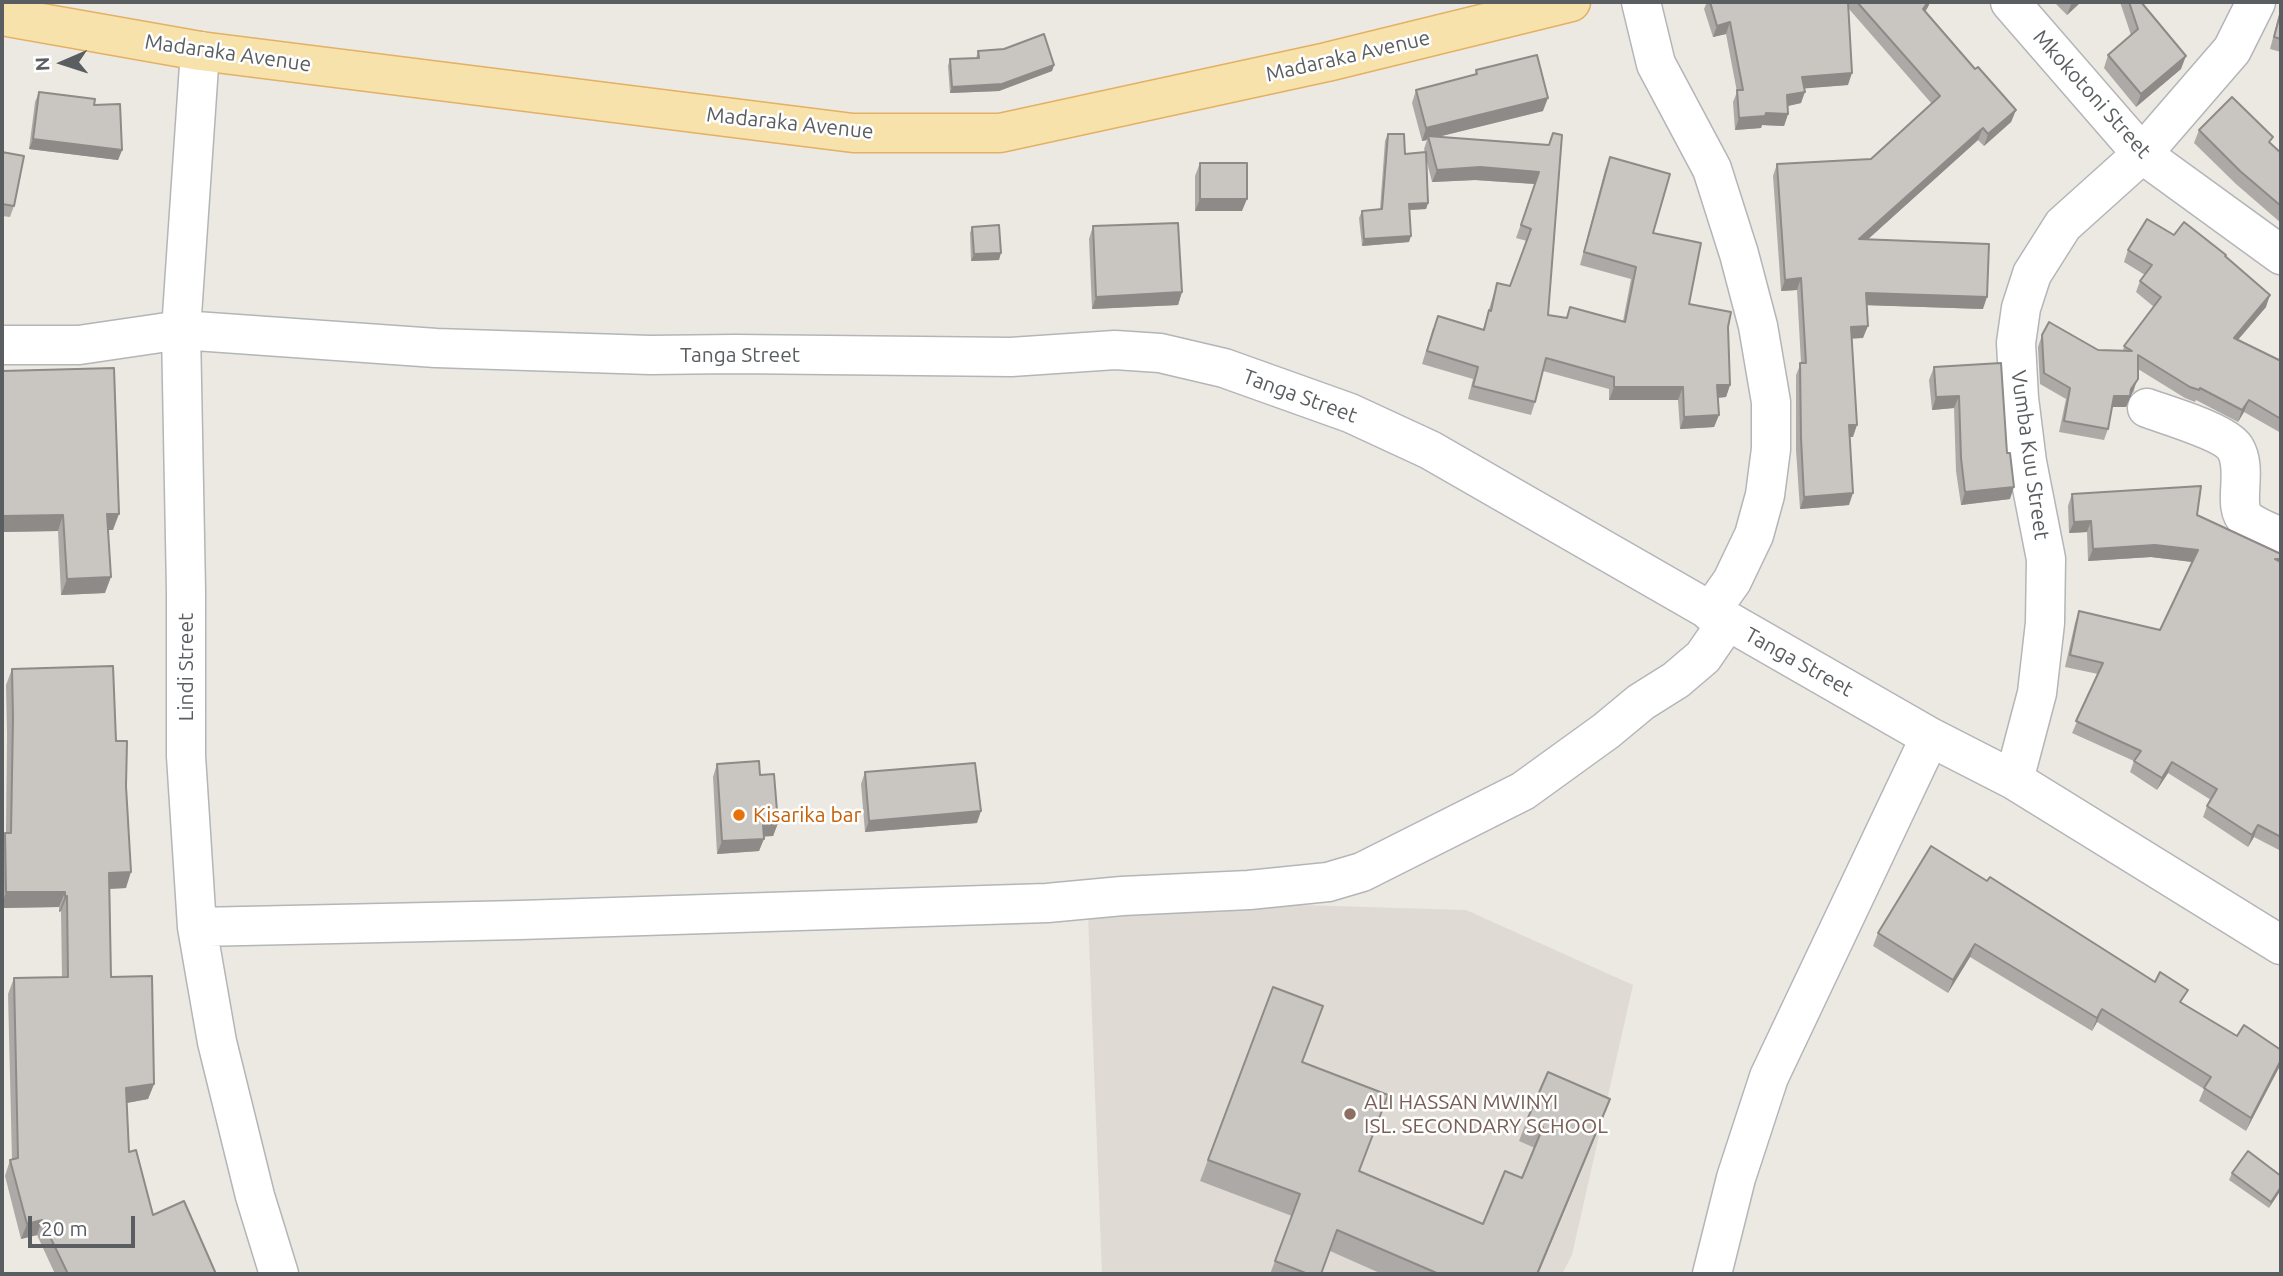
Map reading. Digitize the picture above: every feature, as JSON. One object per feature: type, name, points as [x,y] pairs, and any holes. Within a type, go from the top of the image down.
[{"type":"main road","name":"Madaraka Avenue","points":[[2,16],[200,51],[853,133],[1000,133],[1327,62],[1571,2]]},
{"type":"street","points":[[197,927],[534,920],[1047,903],[1328,882],[1362,872],[1523,791],[1641,702],[1676,680],[1703,657],[1732,581],[1754,535],[1765,495],[1771,402],[1755,314],[1712,169],[1656,64],[1641,2]]},
{"type":"street","name":"Mkokotoni Street","points":[[2010,2],[2142,154],[2281,255]]},
{"type":"street","name":"Vumba Kuu Street","points":[[2014,780],[2037,693],[2045,623],[2046,559],[2027,462],[2020,398],[2016,343],[2021,308],[2032,274],[2063,225],[2142,154],[2232,50],[2256,2]]},
{"type":"street","name":"Lindi Street","points":[[200,51],[181,330],[186,756],[197,927],[218,1042],[255,1196],[279,1274]]},
{"type":"street","name":"Tanga Street","points":[[2,345],[79,345],[181,330],[436,348],[650,355],[1011,356],[1115,350],[1160,353],[1224,368],[1350,413],[1430,450],[1930,737],[2014,780],[2281,945]]},
{"type":"street","points":[[2147,408],[2220,435],[2234,446],[2241,464],[2240,509],[2245,519],[2281,537]]},
{"type":"street","points":[[1712,1274],[1736,1178],[1769,1077],[1930,737]]},
{"type":"shaded area","name":"ALI HASSAN MWINYI ISL. SECONDARY SCHOOL","points":[[1299,905],[1466,910],[1633,985],[1572,1255],[1562,1274],[1102,1274],[1088,914]]},
{"type":"building","points":[[1710,2],[1848,2],[1852,73],[1802,77],[1805,92],[1787,95],[1788,114],[1766,113],[1765,116],[1739,118],[1737,90],[1743,90],[1730,22],[1717,26]]},
{"type":"building","points":[[1857,2],[1928,2],[1923,9],[1975,69],[1978,67],[2016,110],[1988,134],[1983,128],[1859,239],[1989,244],[1987,297],[1866,293],[1868,326],[1851,327],[1857,425],[1849,425],[1853,493],[1804,497],[1800,363],[1806,363],[1801,278],[1785,280],[1777,164],[1871,159],[1940,96]]},
{"type":"building","points":[[2129,2],[2141,2],[2186,56],[2141,94],[2108,55],[2138,29]]},
{"type":"building","points":[[2281,11],[2281,39],[2274,37]]},
{"type":"building","points":[[1044,34],[1054,65],[1002,84],[952,87],[950,59],[979,58],[978,51],[1004,49]]},
{"type":"building","points":[[1537,55],[1548,98],[1426,128],[1416,90],[1477,74],[1476,70]]},
{"type":"building","points":[[39,92],[95,99],[94,105],[120,104],[122,150],[33,139]]},
{"type":"building","points":[[2232,97],[2273,137],[2269,142],[2281,153],[2281,206],[2240,171],[2199,130]]},
{"type":"building","points":[[1553,133],[1562,135],[1548,315],[1567,318],[1570,307],[1625,322],[1636,267],[1584,252],[1610,157],[1670,174],[1653,233],[1701,243],[1689,304],[1731,312],[1728,327],[1730,385],[1717,385],[1719,415],[1684,417],[1683,387],[1614,387],[1614,377],[1546,358],[1535,402],[1473,386],[1478,367],[1427,351],[1438,316],[1484,330],[1497,283],[1510,286],[1531,229],[1521,225],[1539,172],[1480,167],[1437,170],[1428,136],[1549,145]]},
{"type":"building","points":[[1388,134],[1404,134],[1405,154],[1426,152],[1428,203],[1409,204],[1411,236],[1364,239],[1362,211],[1382,209]]},
{"type":"building","points":[[2,152],[24,156],[14,206],[2,204]]},
{"type":"building","points":[[1200,163],[1247,163],[1247,199],[1200,199]]},
{"type":"building","points":[[2147,219],[2174,235],[2184,222],[2270,295],[2234,338],[2281,361],[2281,419],[2249,400],[2242,410],[2200,388],[2190,387],[2138,355],[2138,379],[2130,396],[2114,396],[2108,429],[2064,421],[2070,388],[2044,373],[2042,335],[2049,322],[2098,350],[2132,351],[2124,346],[2161,297],[2140,281],[2152,265],[2128,250]]},
{"type":"building","points":[[1178,223],[1182,292],[1096,297],[1093,226]]},
{"type":"building","points":[[999,225],[1001,253],[974,254],[972,227]]},
{"type":"building","points":[[2001,363],[2007,453],[2010,453],[2014,487],[1965,492],[1959,396],[1936,397],[1934,367]]},
{"type":"building","points":[[114,368],[119,514],[107,514],[111,577],[67,579],[63,515],[2,516],[2,371]]},
{"type":"building","points":[[2201,486],[2197,515],[2281,554],[2280,559],[2275,559],[2281,562],[2281,837],[2258,825],[2252,835],[2207,806],[2217,789],[2172,762],[2162,778],[2134,761],[2141,751],[2076,721],[2103,663],[2070,655],[2079,611],[2160,630],[2198,550],[2155,545],[2093,549],[2091,521],[2074,522],[2072,494]]},
{"type":"building","points":[[113,666],[116,741],[127,741],[126,786],[131,872],[109,873],[111,977],[152,976],[154,1084],[126,1088],[129,1152],[136,1150],[153,1215],[184,1201],[216,1274],[68,1274],[42,1220],[27,1224],[10,1160],[18,1158],[14,978],[68,977],[65,892],[6,892],[5,833],[11,833],[12,669]]},
{"type":"building","points":[[759,761],[760,775],[774,774],[778,823],[763,824],[764,839],[722,841],[717,764]]},
{"type":"building","points":[[975,763],[981,811],[869,821],[865,772]]},
{"type":"building","points":[[1931,846],[1987,881],[1990,877],[2155,982],[2160,972],[2188,990],[2180,1002],[2237,1036],[2244,1025],[2281,1050],[2281,1060],[2251,1118],[2204,1088],[2211,1077],[2102,1009],[2097,1018],[1975,944],[1953,980],[1878,933]]},
{"type":"building","points":[[1273,987],[1323,1006],[1302,1062],[1388,1095],[1359,1171],[1483,1224],[1505,1171],[1522,1178],[1543,1127],[1527,1120],[1548,1072],[1610,1099],[1537,1274],[1439,1274],[1337,1230],[1321,1274],[1308,1274],[1275,1261],[1300,1194],[1208,1160]]},
{"type":"building","points":[[2248,1151],[2281,1176],[2281,1187],[2271,1202],[2232,1173]]},
{"type":"place","name":"Kisarika bar","points":[[739,815]]},
{"type":"place","name":"ALI HASSAN MWINYI ISL. SECONDARY SCHOOL","points":[[1350,1114]]}]
